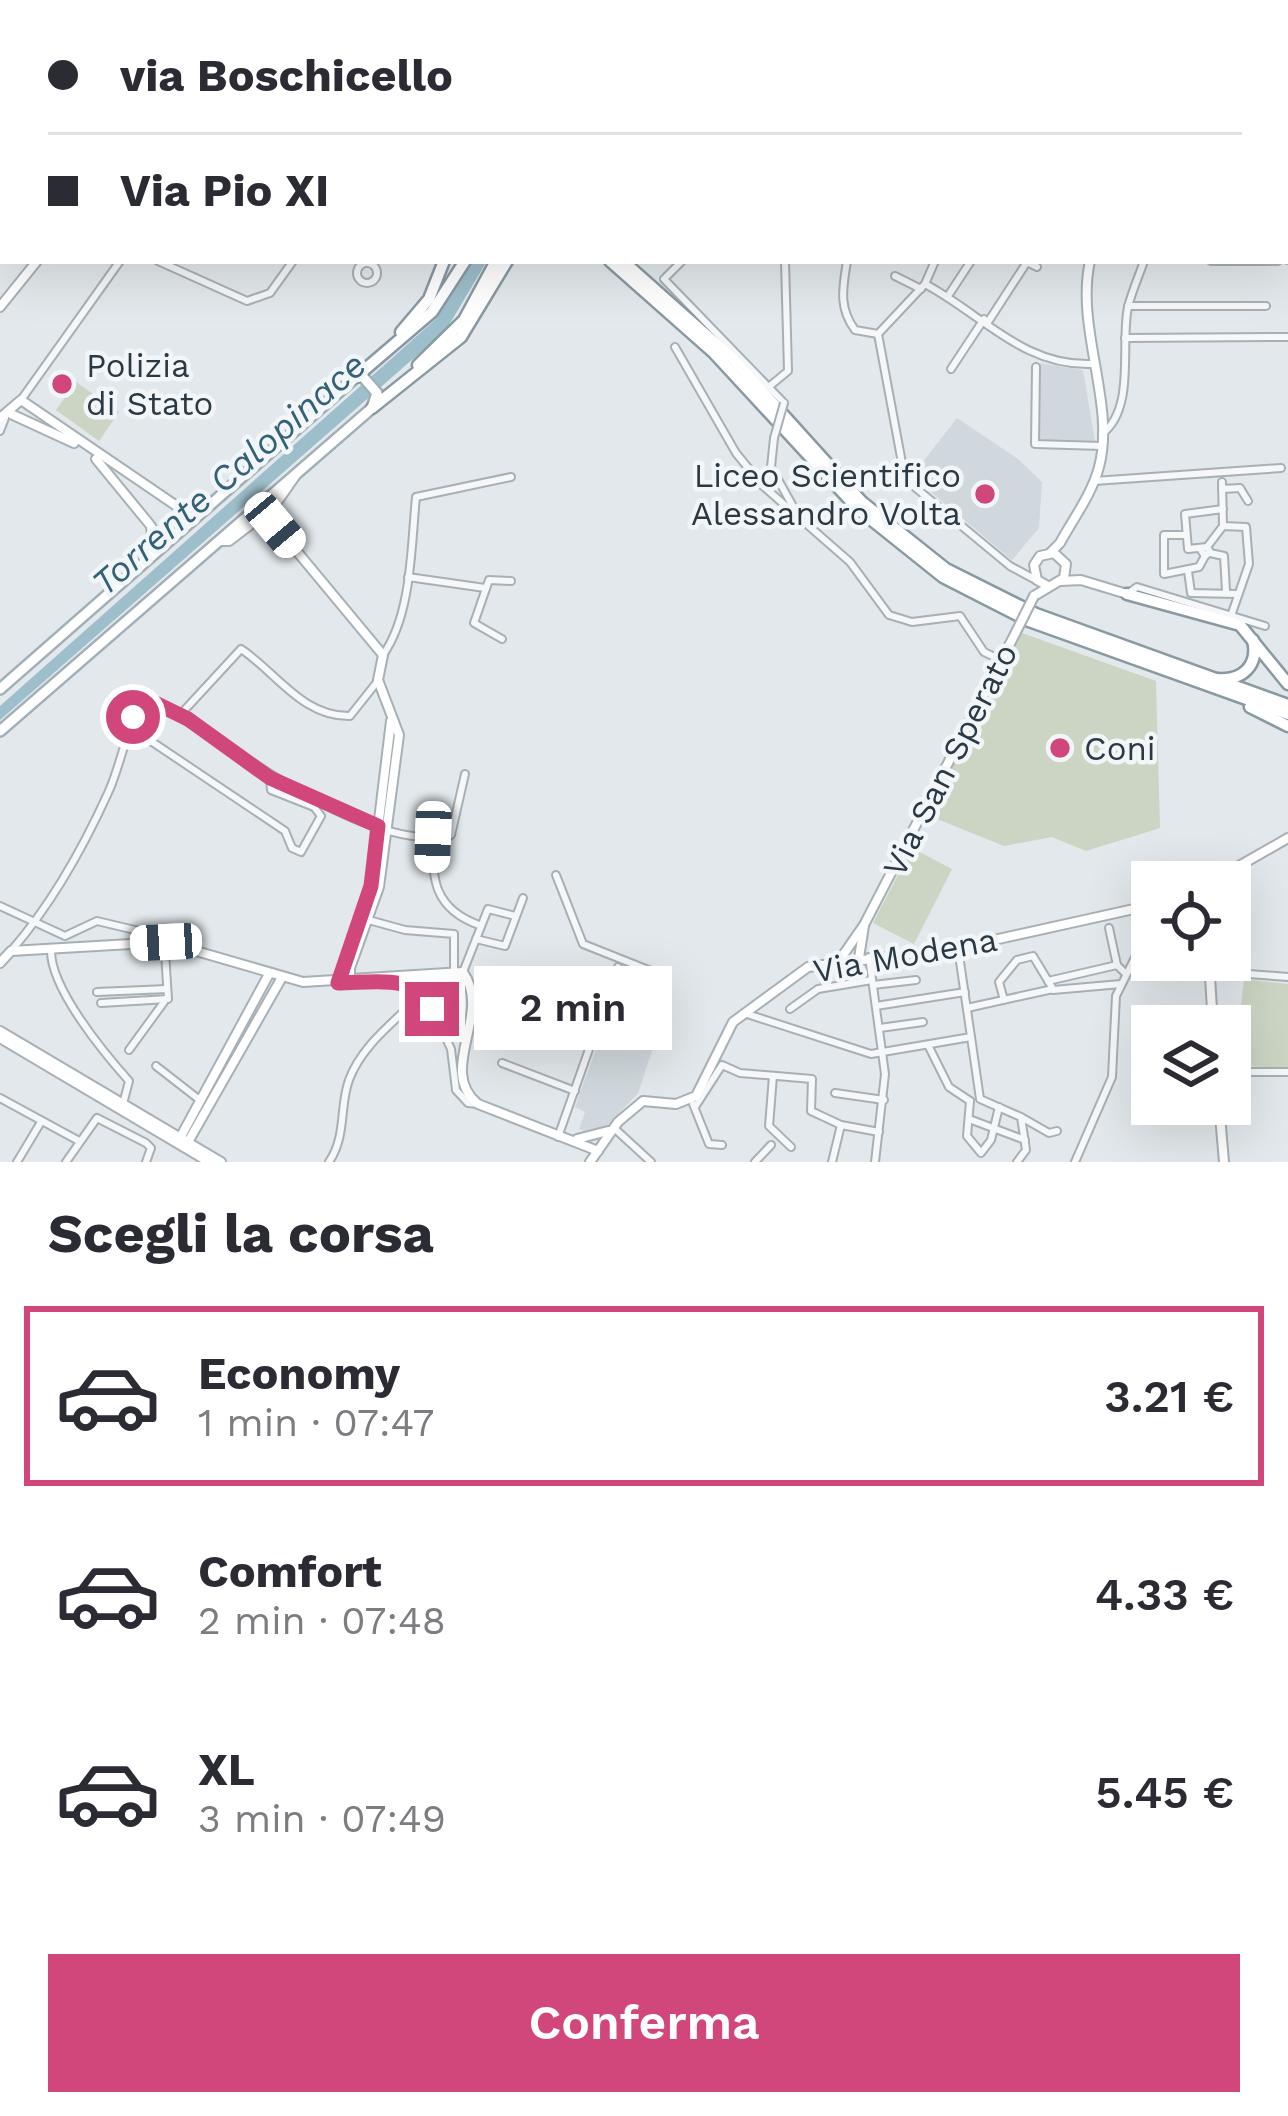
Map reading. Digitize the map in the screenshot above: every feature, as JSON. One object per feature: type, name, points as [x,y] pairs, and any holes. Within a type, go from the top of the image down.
[{"type":"highway","points":[[360,378],[423,308],[443,264]]},
{"type":"highway","points":[[360,378],[432,312],[463,264]]},
{"type":"highway","points":[[372,408],[454,332],[494,264]]},
{"type":"highway","points":[[372,408],[461,338],[505,264]]},
{"type":"highway","points":[[604,264],[655,293]]},
{"type":"highway","points":[[614,264],[731,358],[862,502],[946,569],[1036,614],[1288,709]]},
{"type":"highway","points":[[625,264],[714,352],[858,509],[943,577],[1029,621],[1238,699],[1288,726]]},
{"type":"highway","points":[[641,264],[655,293]]},
{"type":"highway","points":[[1127,594],[1250,632],[1288,684]]},
{"type":"highway","points":[[1203,677],[1227,680],[1248,670],[1256,654],[1250,632]]},
{"type":"highway","points":[[1238,699],[1288,709]]},
{"type":"main road","points":[[0,689],[360,378],[377,393],[372,408],[0,731]]},
{"type":"street","points":[[0,307],[35,264]]},
{"type":"street","points":[[0,431],[5,417],[118,264]]},
{"type":"street","points":[[165,264],[247,302],[270,292],[291,264]]},
{"type":"street","points":[[679,264],[664,278],[784,403],[771,467],[800,518]]},
{"type":"street","points":[[771,385],[788,371],[785,264]]},
{"type":"street","points":[[847,264],[842,296],[846,318],[855,330],[878,334]]},
{"type":"street","points":[[878,334],[923,286],[933,264]]},
{"type":"street","points":[[949,296],[968,264]]},
{"type":"street","points":[[951,369],[1026,264]]},
{"type":"street","points":[[1031,264],[1037,267]]},
{"type":"street","points":[[1010,566],[1036,560],[1060,543],[1094,481],[1102,440],[1084,295],[1089,264]]},
{"type":"street","points":[[1102,440],[1121,403],[1128,306],[1143,264]]},
{"type":"street","points":[[895,276],[949,296],[986,321],[1011,346],[1033,355],[1093,364]]},
{"type":"street","points":[[1128,306],[1265,306]]},
{"type":"street","points":[[878,334],[905,479],[1010,566],[1042,583],[1081,580],[1127,594],[1137,587],[1265,626]]},
{"type":"street","points":[[1125,338],[1288,337]]},
{"type":"street","points":[[675,347],[736,453],[850,562],[889,615],[912,622],[960,616],[984,652],[1001,660]]},
{"type":"street","points":[[1036,367],[1035,444],[1102,440]]},
{"type":"street","points":[[21,400],[186,511],[223,495]]},
{"type":"street","points":[[35,429],[42,416]]},
{"type":"street","points":[[5,417],[96,458],[135,506],[154,539],[128,578]]},
{"type":"street","points":[[49,435],[55,425]]},
{"type":"street","points":[[1094,481],[1281,468]]},
{"type":"street","points":[[297,471],[273,508],[275,525],[382,655]]},
{"type":"street","points":[[350,983],[350,968],[389,829],[399,735],[379,680],[382,655],[393,641],[408,577],[416,497],[511,477]]},
{"type":"street","points":[[1186,535],[1164,535],[1164,574],[1188,572],[1206,552],[1223,526],[1222,486],[1240,488],[1248,501]]},
{"type":"street","points":[[135,506],[137,493],[148,489]]},
{"type":"street","points":[[1222,509],[1185,514],[1186,535],[1188,549],[1224,556],[1226,591]]},
{"type":"street","points":[[217,541],[229,541],[259,520],[275,525]]},
{"type":"street","points":[[1223,526],[1246,527],[1246,571],[1232,613]]},
{"type":"street","points":[[1060,543],[1066,568],[1081,580]]},
{"type":"street","points":[[1050,553],[1062,557]]},
{"type":"street","points":[[1036,560],[1042,583]]},
{"type":"street","points":[[1061,581],[1066,568]]},
{"type":"street","points":[[1225,569],[1246,571]]},
{"type":"street","points":[[1188,572],[1191,593],[1239,594]]},
{"type":"street","points":[[408,577],[485,588]]},
{"type":"street","points":[[502,639],[476,627],[485,588],[494,577],[511,581]]},
{"type":"street","name":"Via San Sperato","points":[[840,960],[864,925],[1042,583]]},
{"type":"street","points":[[180,715],[241,649],[286,689],[334,715],[350,716],[379,680]]},
{"type":"street","points":[[0,963],[35,923],[78,856],[111,787],[130,727],[149,700],[180,715],[270,778],[389,829],[433,837],[453,832],[465,774]]},
{"type":"street","points":[[338,983],[365,919],[392,719]]},
{"type":"street","points":[[130,727],[285,831],[292,848],[301,852],[321,816],[314,807],[271,790],[270,778]]},
{"type":"street","points":[[433,837],[431,878],[438,896],[462,919],[479,925]]},
{"type":"street","points":[[1248,861],[1288,838]]},
{"type":"street","points":[[556,874],[583,944],[666,977]]},
{"type":"street","points":[[475,939],[505,946],[523,898]]},
{"type":"street","points":[[0,907],[64,936],[97,922],[152,931],[166,942],[281,979],[350,983],[458,972]]},
{"type":"street","points":[[458,972],[488,909],[515,916]]},
{"type":"street","name":"Via Modena","points":[[693,1104],[733,1022],[808,967],[958,948],[1131,909]]},
{"type":"street","points":[[365,919],[405,931],[455,935],[458,972],[474,1011],[460,1080],[478,1104]]},
{"type":"street","points":[[864,925],[884,1053],[884,1100],[875,1162]]},
{"type":"street","points":[[1109,928],[1117,965],[1126,974]]},
{"type":"street","points":[[11,951],[166,942]]},
{"type":"street","points":[[129,1050],[164,1002],[166,942]]},
{"type":"street","points":[[864,942],[869,957]]},
{"type":"street","points":[[853,943],[869,957]]},
{"type":"street","points":[[958,948],[975,1100],[967,1138],[976,1150],[983,1152],[999,1107]]},
{"type":"street","points":[[51,951],[51,962],[76,1010],[105,1057],[128,1081],[123,1104]]},
{"type":"street","points":[[1004,1000],[999,982],[1017,961],[1033,956],[1053,989]]},
{"type":"street","points":[[821,964],[826,987]]},
{"type":"street","points":[[1076,1162],[1112,1078],[1116,996],[1131,964]]},
{"type":"street","points":[[1048,981],[1117,965]]},
{"type":"street","points":[[558,1137],[618,967]]},
{"type":"street","points":[[1251,971],[1288,977]]},
{"type":"street","points":[[184,1140],[269,974]]},
{"type":"street","points":[[184,1140],[281,979]]},
{"type":"street","points":[[398,980],[423,993],[451,1049],[457,1090],[467,1103],[574,1139],[604,1135],[643,1101],[693,1104]]},
{"type":"street","points":[[790,1010],[826,987],[916,980]]},
{"type":"street","points":[[967,1008],[1053,989],[1121,984]]},
{"type":"street","points":[[97,992],[167,989]]},
{"type":"street","points":[[876,1006],[965,992]]},
{"type":"street","points":[[329,1162],[343,1133],[346,1086],[356,1062],[423,993]]},
{"type":"street","points":[[101,1003],[164,1002]]},
{"type":"street","points":[[743,1013],[842,1048],[884,1053],[971,1037]]},
{"type":"street","points":[[880,1028],[923,1022]]},
{"type":"street","points":[[0,1035],[221,1162]]},
{"type":"street","points":[[0,1035],[209,1162]]},
{"type":"street","points":[[928,1045],[950,1087],[1049,1133],[1057,1131]]},
{"type":"street","points":[[502,1063],[575,1091]]},
{"type":"street","points":[[693,1104],[719,1065],[812,1079],[811,1111],[841,1125],[879,1132]]},
{"type":"street","points":[[156,1066],[201,1101]]},
{"type":"street","points":[[1251,1072],[1288,1072]]},
{"type":"street","points":[[773,1076],[770,1126],[791,1148]]},
{"type":"street","points":[[835,1093],[884,1100]]},
{"type":"street","points":[[0,1098],[79,1141]]},
{"type":"street","points":[[693,1104],[709,1144],[722,1145]]},
{"type":"street","points":[[1021,1117],[1025,1150],[1036,1162]]},
{"type":"street","points":[[66,1162],[97,1118],[151,1148],[146,1162]]},
{"type":"street","points":[[129,1133],[137,1119]]},
{"type":"street","points":[[969,1119],[1024,1140]]},
{"type":"street","points":[[16,1162],[41,1122]]},
{"type":"street","points":[[590,1162],[616,1125]]},
{"type":"street","points":[[616,1125],[651,1162]]},
{"type":"street","points":[[832,1162],[841,1125]]},
{"type":"street","points":[[1221,1125],[1224,1162]]},
{"type":"street","points":[[574,1139],[598,1150]]},
{"type":"street","points":[[755,1162],[771,1145]]},
{"type":"street","points":[[1017,1162],[1025,1150]]},
{"type":"shaded area","points":[[1040,363],[1083,370],[1095,441],[1038,442]]},
{"type":"shaded area","name":"Liceo Scientifico Alessandro Volta","points":[[957,418],[1018,459],[1042,482],[1039,528],[1012,560],[912,476]]},
{"type":"shaded area","points":[[626,967],[661,979],[669,1000],[638,1093],[604,1129],[587,1132],[579,1129],[585,1112],[575,1107]]},
{"type":"green space","points":[[76,382],[119,412],[99,441],[56,410]]},
{"type":"green space","name":"Coni","points":[[1022,633],[1156,681],[1160,828],[1086,851],[1052,837],[1004,846],[927,815]]},
{"type":"green space","points":[[912,848],[952,869],[914,944],[873,923]]},
{"type":"green space","points":[[1244,981],[1288,984],[1288,1069],[1251,1066],[1251,1005],[1241,1005]]},
{"type":"water","points":[[470,264],[485,264],[446,330],[0,720],[0,706],[436,319]]},
{"type":"place","name":"Polizia di Stato","points":[[62,384]]},
{"type":"place","name":"Liceo Scientifico Alessandro Volta","points":[[985,494]]},
{"type":"place","name":"Coni","points":[[1060,748]]},
{"type":"route","points":[[133,717],[149,700],[188,719],[270,778],[362,823],[378,826],[371,886],[338,983],[398,980],[423,993],[432,1009]]},
{"type":"water label","name":"Torrente Calopinace","points":[[229,474]]}]
